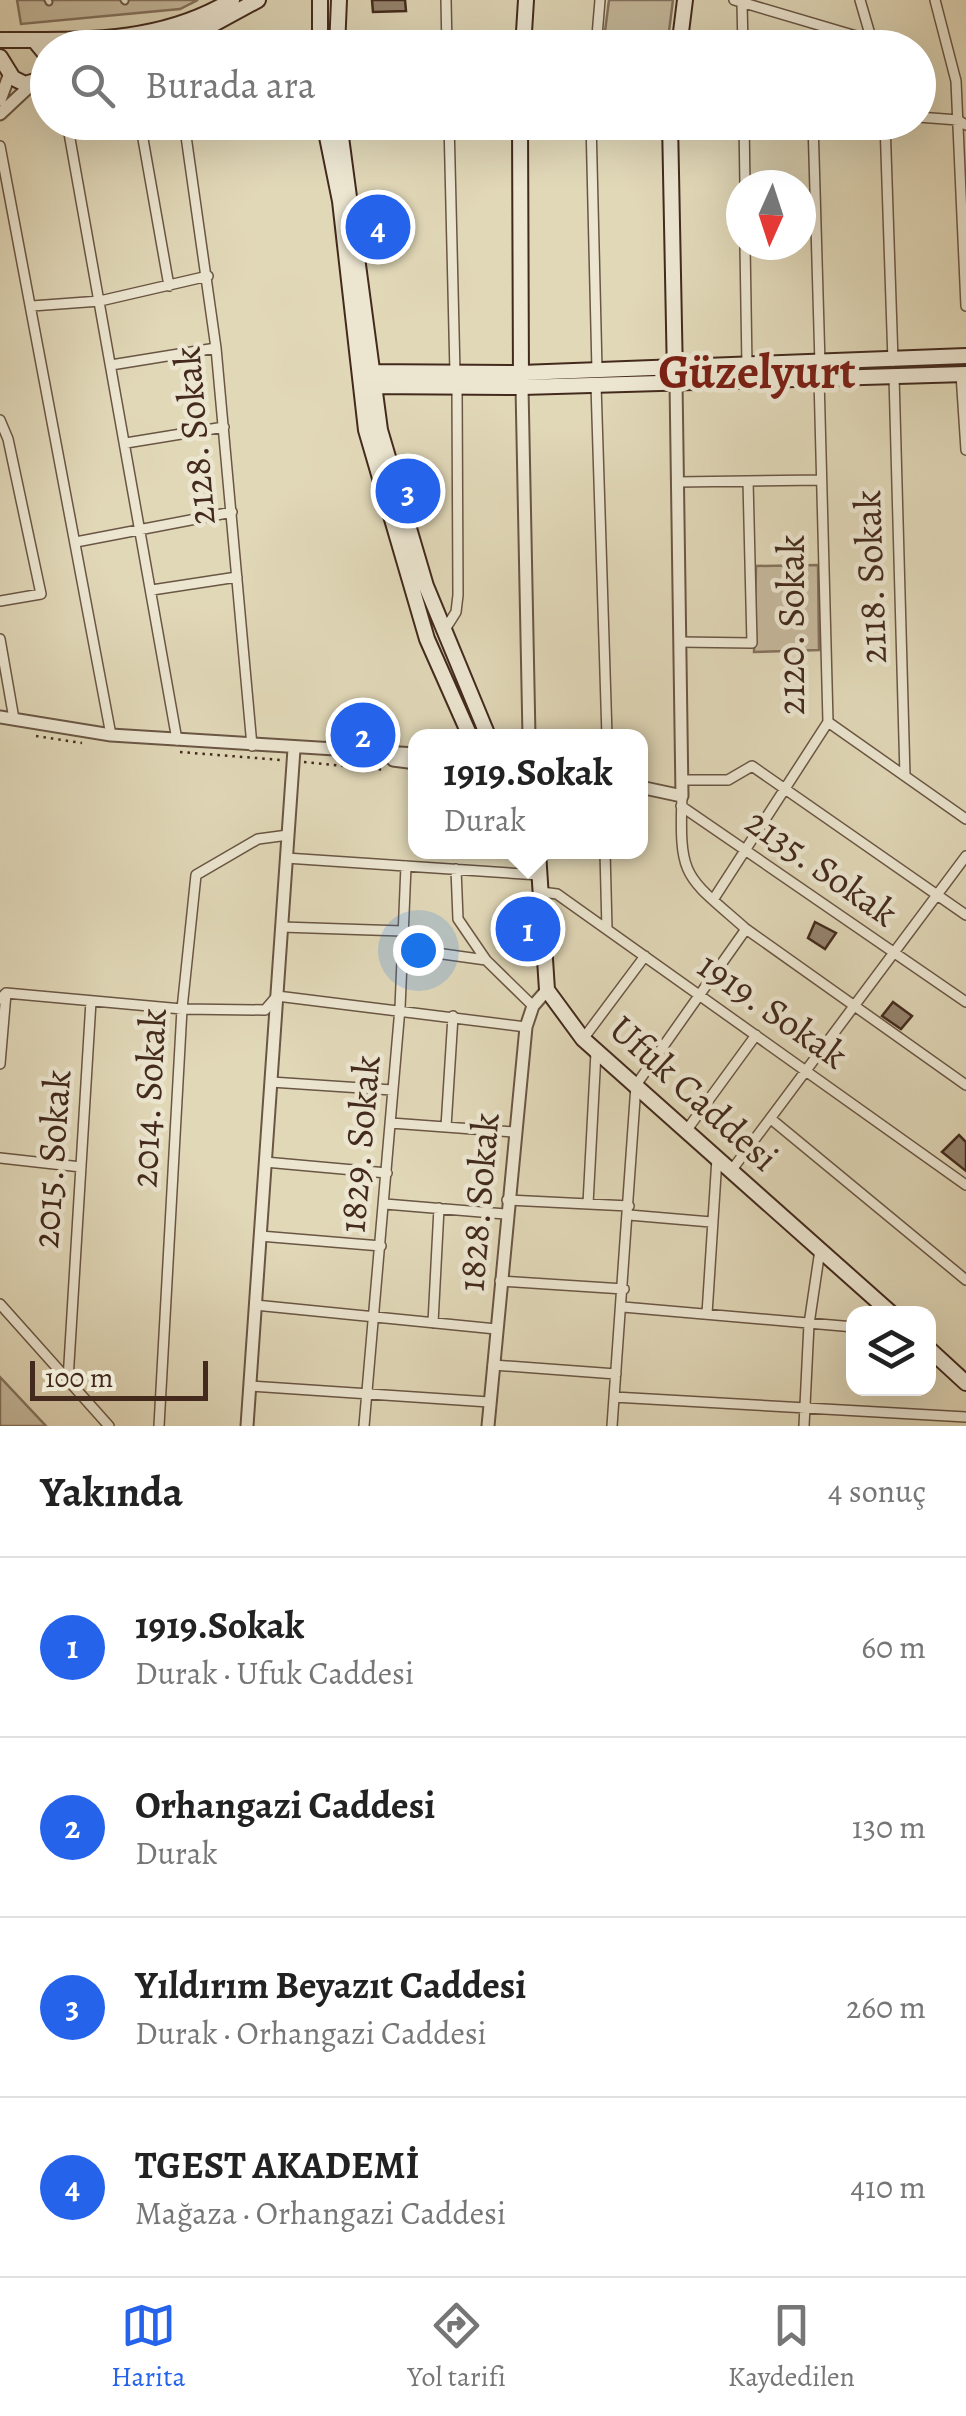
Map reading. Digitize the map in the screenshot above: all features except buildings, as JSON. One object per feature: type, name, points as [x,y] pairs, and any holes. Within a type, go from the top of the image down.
[{"type":"main road","points":[[159,30],[232,0]]},
{"type":"main road","points":[[199,30],[258,0]]},
{"type":"main road","points":[[320,0],[320,30]]},
{"type":"main road","points":[[338,30],[339,0]]},
{"type":"main road","points":[[525,30],[526,0]]},
{"type":"main road","points":[[681,30],[685,0]]},
{"type":"main road","points":[[0,40],[30,40]]},
{"type":"main road","points":[[30,40],[12,50],[6,65],[20,83],[30,79]]},
{"type":"main road","points":[[328,140],[340,200],[378,480],[411,590],[467,729]]},
{"type":"main road","points":[[342,140],[354,207],[365,379],[390,472],[443,631],[485,729]]},
{"type":"main road","points":[[520,140],[521,380]]},
{"type":"main road","points":[[670,140],[674,375]]},
{"type":"main road","points":[[365,379],[521,380],[820,371],[893,368],[966,356]]},
{"type":"main road","points":[[674,375],[747,366],[820,371]]},
{"type":"main road","points":[[893,368],[964,374]]},
{"type":"main road","points":[[533,859],[539,875]]},
{"type":"main road","points":[[538,859],[547,990]]},
{"type":"main road","name":"Ufuk Caddesi","points":[[547,990],[596,1052],[883,1306]]},
{"type":"main road","points":[[936,1354],[963,1374]]},
{"type":"street","points":[[446,0],[447,30]]},
{"type":"street","points":[[598,30],[600,0]]},
{"type":"street","points":[[860,0],[870,30]]},
{"type":"street","points":[[935,0],[956,81],[962,123],[966,306]]},
{"type":"street","points":[[741,30],[738,1],[830,30]]},
{"type":"street","points":[[0,100],[6,65]]},
{"type":"street","points":[[0,114],[30,86]]},
{"type":"street","points":[[936,119],[962,123]]},
{"type":"street","points":[[70,140],[177,740]]},
{"type":"street","points":[[143,140],[168,286]]},
{"type":"street","name":"2128. Sokak","points":[[187,140],[216,348],[252,746]]},
{"type":"street","points":[[443,631],[456,612],[458,595],[449,140]]},
{"type":"street","points":[[591,140],[607,729]]},
{"type":"street","points":[[744,140],[744,170]]},
{"type":"street","name":"2120. Sokak","points":[[713,900],[828,722],[814,140]]},
{"type":"street","name":"2118. Sokak","points":[[886,140],[905,776]]},
{"type":"street","points":[[0,146],[111,735]]},
{"type":"street","points":[[745,260],[747,366]]},
{"type":"street","points":[[32,306],[100,301],[208,276]]},
{"type":"street","points":[[112,365],[216,348]]},
{"type":"street","points":[[964,374],[966,450]]},
{"type":"street","points":[[674,375],[680,853],[692,881],[746,929],[966,1084]]},
{"type":"street","points":[[521,380],[529,729]]},
{"type":"street","points":[[0,420],[8,439],[41,594],[0,601]]},
{"type":"street","points":[[126,443],[224,428]]},
{"type":"street","points":[[680,642],[752,643],[748,480]]},
{"type":"street","points":[[678,482],[821,480]]},
{"type":"street","points":[[76,542],[232,512]]},
{"type":"street","points":[[152,590],[237,577]]},
{"type":"street","points":[[0,639],[4,683],[14,720]]},
{"type":"street","points":[[0,716],[111,735],[408,754]]},
{"type":"street","points":[[828,722],[966,819]]},
{"type":"street","points":[[294,749],[408,761]]},
{"type":"street","points":[[247,1426],[294,749]]},
{"type":"street","points":[[682,780],[728,780],[752,766],[966,915]]},
{"type":"street","points":[[648,790],[682,801]]},
{"type":"street","name":"2135. Sokak","points":[[682,801],[746,851],[966,1002]]},
{"type":"street","name":"2014. Sokak","points":[[160,1426],[182,1010],[196,875],[258,839],[288,835]]},
{"type":"street","points":[[731,1171],[966,856]]},
{"type":"street","points":[[286,858],[539,875]]},
{"type":"street","points":[[605,859],[607,929]]},
{"type":"street","name":"1829. Sokak","points":[[364,1426],[400,1008],[406,866]]},
{"type":"street","points":[[456,869],[458,919],[486,960],[533,1006]]},
{"type":"street","name":"1919. Sokak","points":[[542,892],[558,894],[966,1185]]},
{"type":"street","points":[[282,926],[402,931]]},
{"type":"street","points":[[612,1426],[636,1085],[746,929]]},
{"type":"street","points":[[400,948],[486,960]]},
{"type":"street","points":[[583,1039],[645,956]]},
{"type":"street","name":"1828. Sokak","points":[[488,1426],[506,1200],[526,1027],[533,1006],[547,990]]},
{"type":"street","points":[[0,1064],[3,996],[182,1010],[266,1010],[277,996]]},
{"type":"street","points":[[277,996],[400,1008],[526,1027]]},
{"type":"street","name":"2015. Sokak","points":[[68,1380],[91,1001]]},
{"type":"street","points":[[446,1127],[453,1016]]},
{"type":"street","points":[[686,1131],[756,1035]]},
{"type":"street","points":[[588,1204],[596,1052]]},
{"type":"street","points":[[271,1082],[392,1090]]},
{"type":"street","points":[[771,1118],[966,1280]]},
{"type":"street","points":[[391,1123],[513,1132]]},
{"type":"street","points":[[0,1158],[81,1168]]},
{"type":"street","points":[[707,1314],[717,1158]]},
{"type":"street","points":[[265,1162],[387,1172]]},
{"type":"street","points":[[506,1200],[588,1204],[711,1222]]},
{"type":"street","points":[[385,1204],[505,1214]]},
{"type":"street","points":[[433,1324],[438,1208]]},
{"type":"street","points":[[260,1236],[381,1246]]},
{"type":"street","points":[[804,1426],[809,1324],[820,1247]]},
{"type":"street","points":[[500,1281],[624,1289]]},
{"type":"street","points":[[0,1304],[109,1426]]},
{"type":"street","points":[[256,1305],[364,1312],[374,1318],[496,1329]]},
{"type":"street","points":[[623,1307],[846,1326]]},
{"type":"street","points":[[493,1365],[616,1374]]},
{"type":"street","points":[[250,1386],[489,1402]]},
{"type":"street","points":[[614,1397],[966,1416]]},
{"type":"shaded area","points":[[17,0],[198,0],[180,9],[21,24]]},
{"type":"shaded area","points":[[609,0],[673,0],[669,30],[605,30]]},
{"type":"shaded area","points":[[818,565],[819,650],[754,652],[756,566]]},
{"type":"shaded area","points":[[0,1377],[46,1426],[0,1426]]},
{"type":"place","name":"TGEST AKADEMİ","points":[[378,227]]},
{"type":"place","name":"Yıldırım Beyazıt Caddesi","points":[[408,491]]},
{"type":"place","name":"Orhangazi Caddesi","points":[[363,735]]},
{"type":"place","name":"1919.Sokak","points":[[528,929]]},
{"type":"district","name":"Güzelyurt","points":[[757,372]]}]
